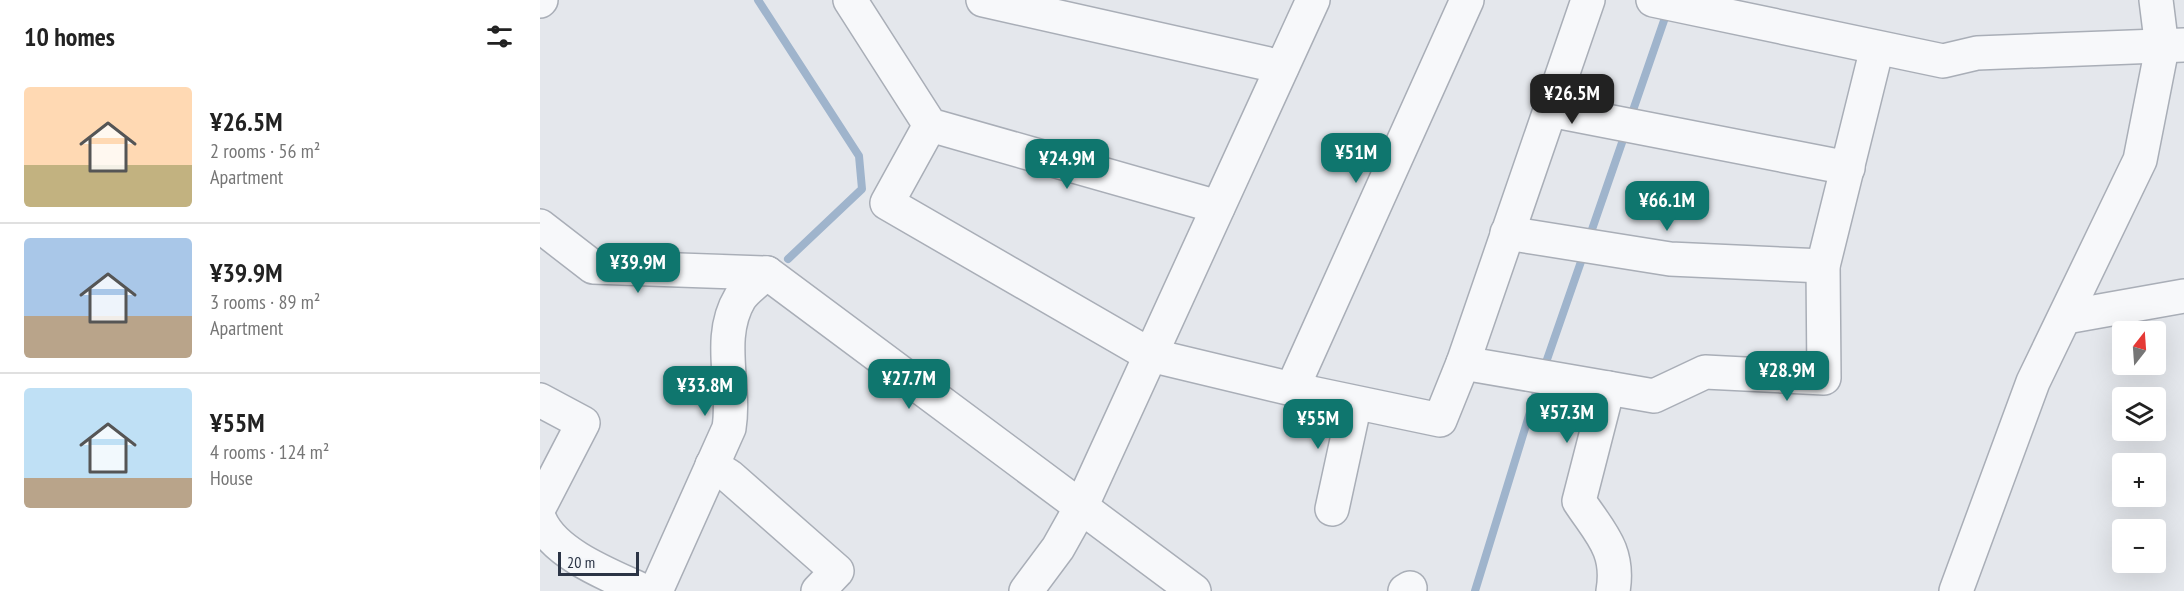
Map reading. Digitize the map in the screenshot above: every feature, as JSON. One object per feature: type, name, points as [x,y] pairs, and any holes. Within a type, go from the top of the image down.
[{"type":"street","points":[[850,0],[930,125],[1218,207]]},
{"type":"street","points":[[983,0],[1282,67]]},
{"type":"street","points":[[1026,591],[1058,548],[1081,507],[1313,0]]},
{"type":"street","points":[[1292,390],[1467,0]]},
{"type":"street","points":[[930,125],[887,202],[1150,355],[1292,390],[1440,420],[1463,363],[1588,0]]},
{"type":"street","points":[[1653,0],[1943,62],[1977,53],[2173,46]]},
{"type":"street","points":[[1956,591],[2033,382],[2140,160],[2173,46],[2156,0]]},
{"type":"street","points":[[1463,363],[1654,396],[1705,372],[1824,378],[1823,266],[1877,48]]},
{"type":"street","points":[[1550,110],[1848,168]]},
{"type":"street","points":[[540,226],[593,267],[768,273],[1194,591]]},
{"type":"street","points":[[1508,233],[1670,259],[1823,266]]},
{"type":"street","points":[[656,591],[729,428],[732,409],[727,349],[731,323],[741,297],[768,273]]},
{"type":"street","points":[[2066,316],[2184,296]]},
{"type":"street","points":[[1608,388],[1579,501],[1611,550],[1616,571],[1613,591]]},
{"type":"street","points":[[540,400],[583,423],[540,506]]},
{"type":"street","points":[[1332,508],[1354,403]]},
{"type":"street","points":[[712,465],[729,476],[837,571],[818,591]]},
{"type":"street","points":[[540,520],[550,536],[588,565],[644,591]]},
{"type":"waterway","points":[[758,0],[859,156],[862,189],[788,259]]},
{"type":"waterway","points":[[1630,119],[1668,9]]},
{"type":"waterway","points":[[1588,241],[1626,131]]},
{"type":"waterway","points":[[1543,371],[1584,253]]},
{"type":"waterway","points":[[1475,591],[1539,383]]}]
